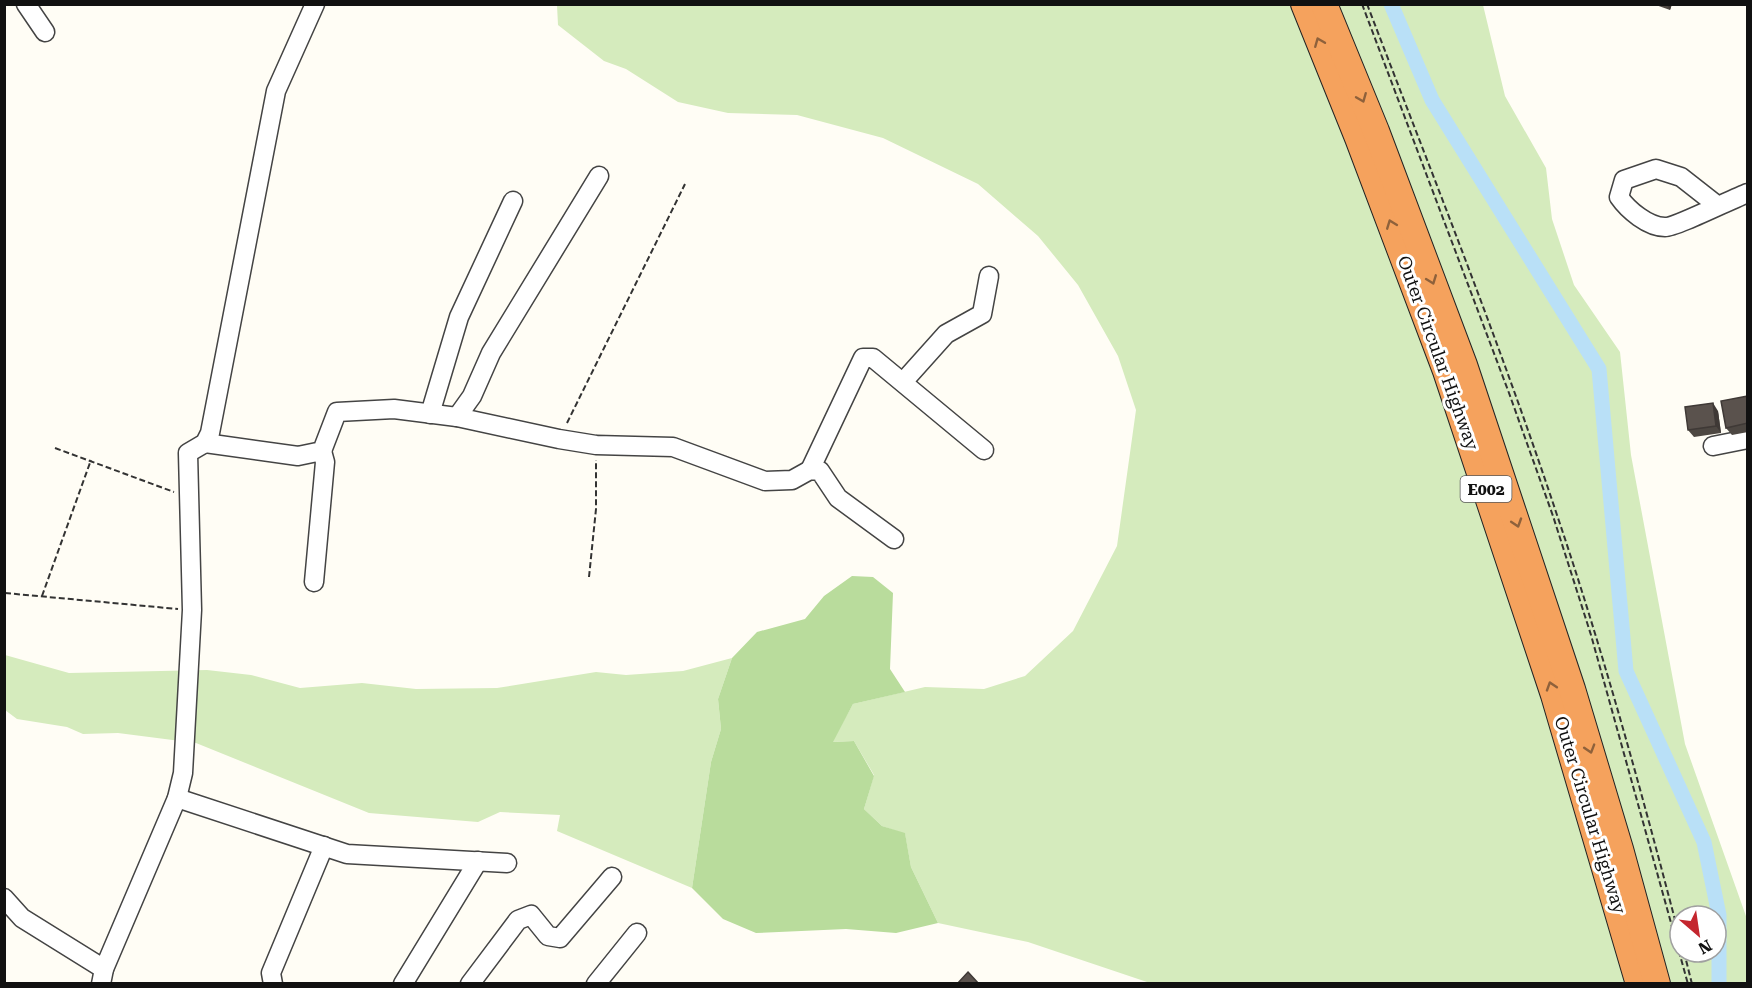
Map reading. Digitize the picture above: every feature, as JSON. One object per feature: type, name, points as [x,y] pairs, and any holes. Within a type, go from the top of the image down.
[{"type":"highway","name":"Outer Circular Highway","points":[[1304,4],[1358,138],[1446,371],[1554,695],[1639,984]]},
{"type":"highway","name":"Outer Circular Highway","points":[[1324,4],[1376,131],[1464,365],[1572,689],[1620,849],[1657,984]]},
{"type":"street","points":[[27,4],[45,32]]},
{"type":"street","points":[[4,898],[22,918],[103,976],[177,798],[183,773],[192,610],[188,453],[205,443],[210,433],[276,91],[315,4]]},
{"type":"street","points":[[1718,206],[1681,177],[1656,170],[1624,180],[1619,197],[1626,207],[1651,223],[1666,228],[1718,206],[1748,193]]},
{"type":"street","points":[[457,417],[472,396],[491,353],[599,176]]},
{"type":"street","points":[[430,414],[459,317],[513,201]]},
{"type":"street","points":[[903,382],[946,334],[982,314],[989,276]]},
{"type":"street","points":[[810,470],[863,358],[873,358],[984,450]]},
{"type":"street","points":[[314,582],[325,462],[322,451],[337,412],[394,409],[457,417],[596,445],[673,447],[765,481],[792,480],[810,470],[820,471],[838,498],[894,539]]},
{"type":"street","points":[[1713,446],[1748,439]]},
{"type":"street","points":[[205,443],[298,456],[322,451]]},
{"type":"street","points":[[177,798],[347,854],[507,863]]},
{"type":"street","points":[[273,984],[271,973],[324,846]]},
{"type":"street","points":[[403,984],[478,861]]},
{"type":"street","points":[[470,984],[518,920],[531,915],[548,936],[560,938],[612,877]]},
{"type":"street","points":[[596,984],[637,933]]},
{"type":"path","points":[[1362,4],[1553,516],[1591,635],[1690,984]]},
{"type":"path","points":[[1367,4],[1557,514],[1595,634],[1670,904]]},
{"type":"path","points":[[559,439],[685,184]]},
{"type":"path","points":[[589,577],[596,509],[596,445]]},
{"type":"path","points":[[55,448],[188,497]]},
{"type":"path","points":[[42,596],[91,460]]},
{"type":"path","points":[[5,593],[192,610]]},
{"type":"path","points":[[1686,964],[1690,984]]},
{"type":"green space","points":[[557,5],[1483,5],[1505,96],[1546,168],[1552,219],[1574,285],[1620,352],[1631,455],[1685,744],[1747,919],[1747,983],[1150,983],[1028,942],[938,923],[911,867],[905,834],[882,826],[864,809],[874,775],[854,741],[832,742],[853,704],[925,687],[984,689],[1025,676],[1073,631],[1117,546],[1136,410],[1118,356],[1078,285],[1038,236],[978,184],[883,138],[797,115],[728,113],[678,102],[626,69],[604,61],[558,25]]},
{"type":"green space","points":[[852,576],[873,577],[893,593],[890,669],[905,692],[853,704],[833,742],[854,741],[874,776],[864,809],[882,826],[905,833],[911,867],[938,923],[896,933],[846,929],[756,933],[723,919],[692,888],[711,762],[721,729],[718,699],[732,658],[757,632],[805,619],[824,596]]},
{"type":"green space","points":[[5,655],[69,673],[207,670],[251,675],[300,688],[362,683],[416,689],[497,688],[596,672],[626,675],[683,671],[732,658],[718,699],[721,729],[711,762],[692,888],[557,831],[560,815],[500,812],[478,822],[369,813],[196,743],[118,733],[83,734],[67,727],[17,719],[5,710]]},
{"type":"building","points":[[1748,396],[1748,423],[1726,428],[1721,401]]},
{"type":"building","points":[[1713,403],[1716,426],[1688,430],[1685,407]]},
{"type":"building","points":[[968,972],[979,984],[957,984]]},
{"type":"waterway","points":[[1391,4],[1432,100],[1599,369],[1626,671],[1704,842],[1719,915],[1719,984]]}]
